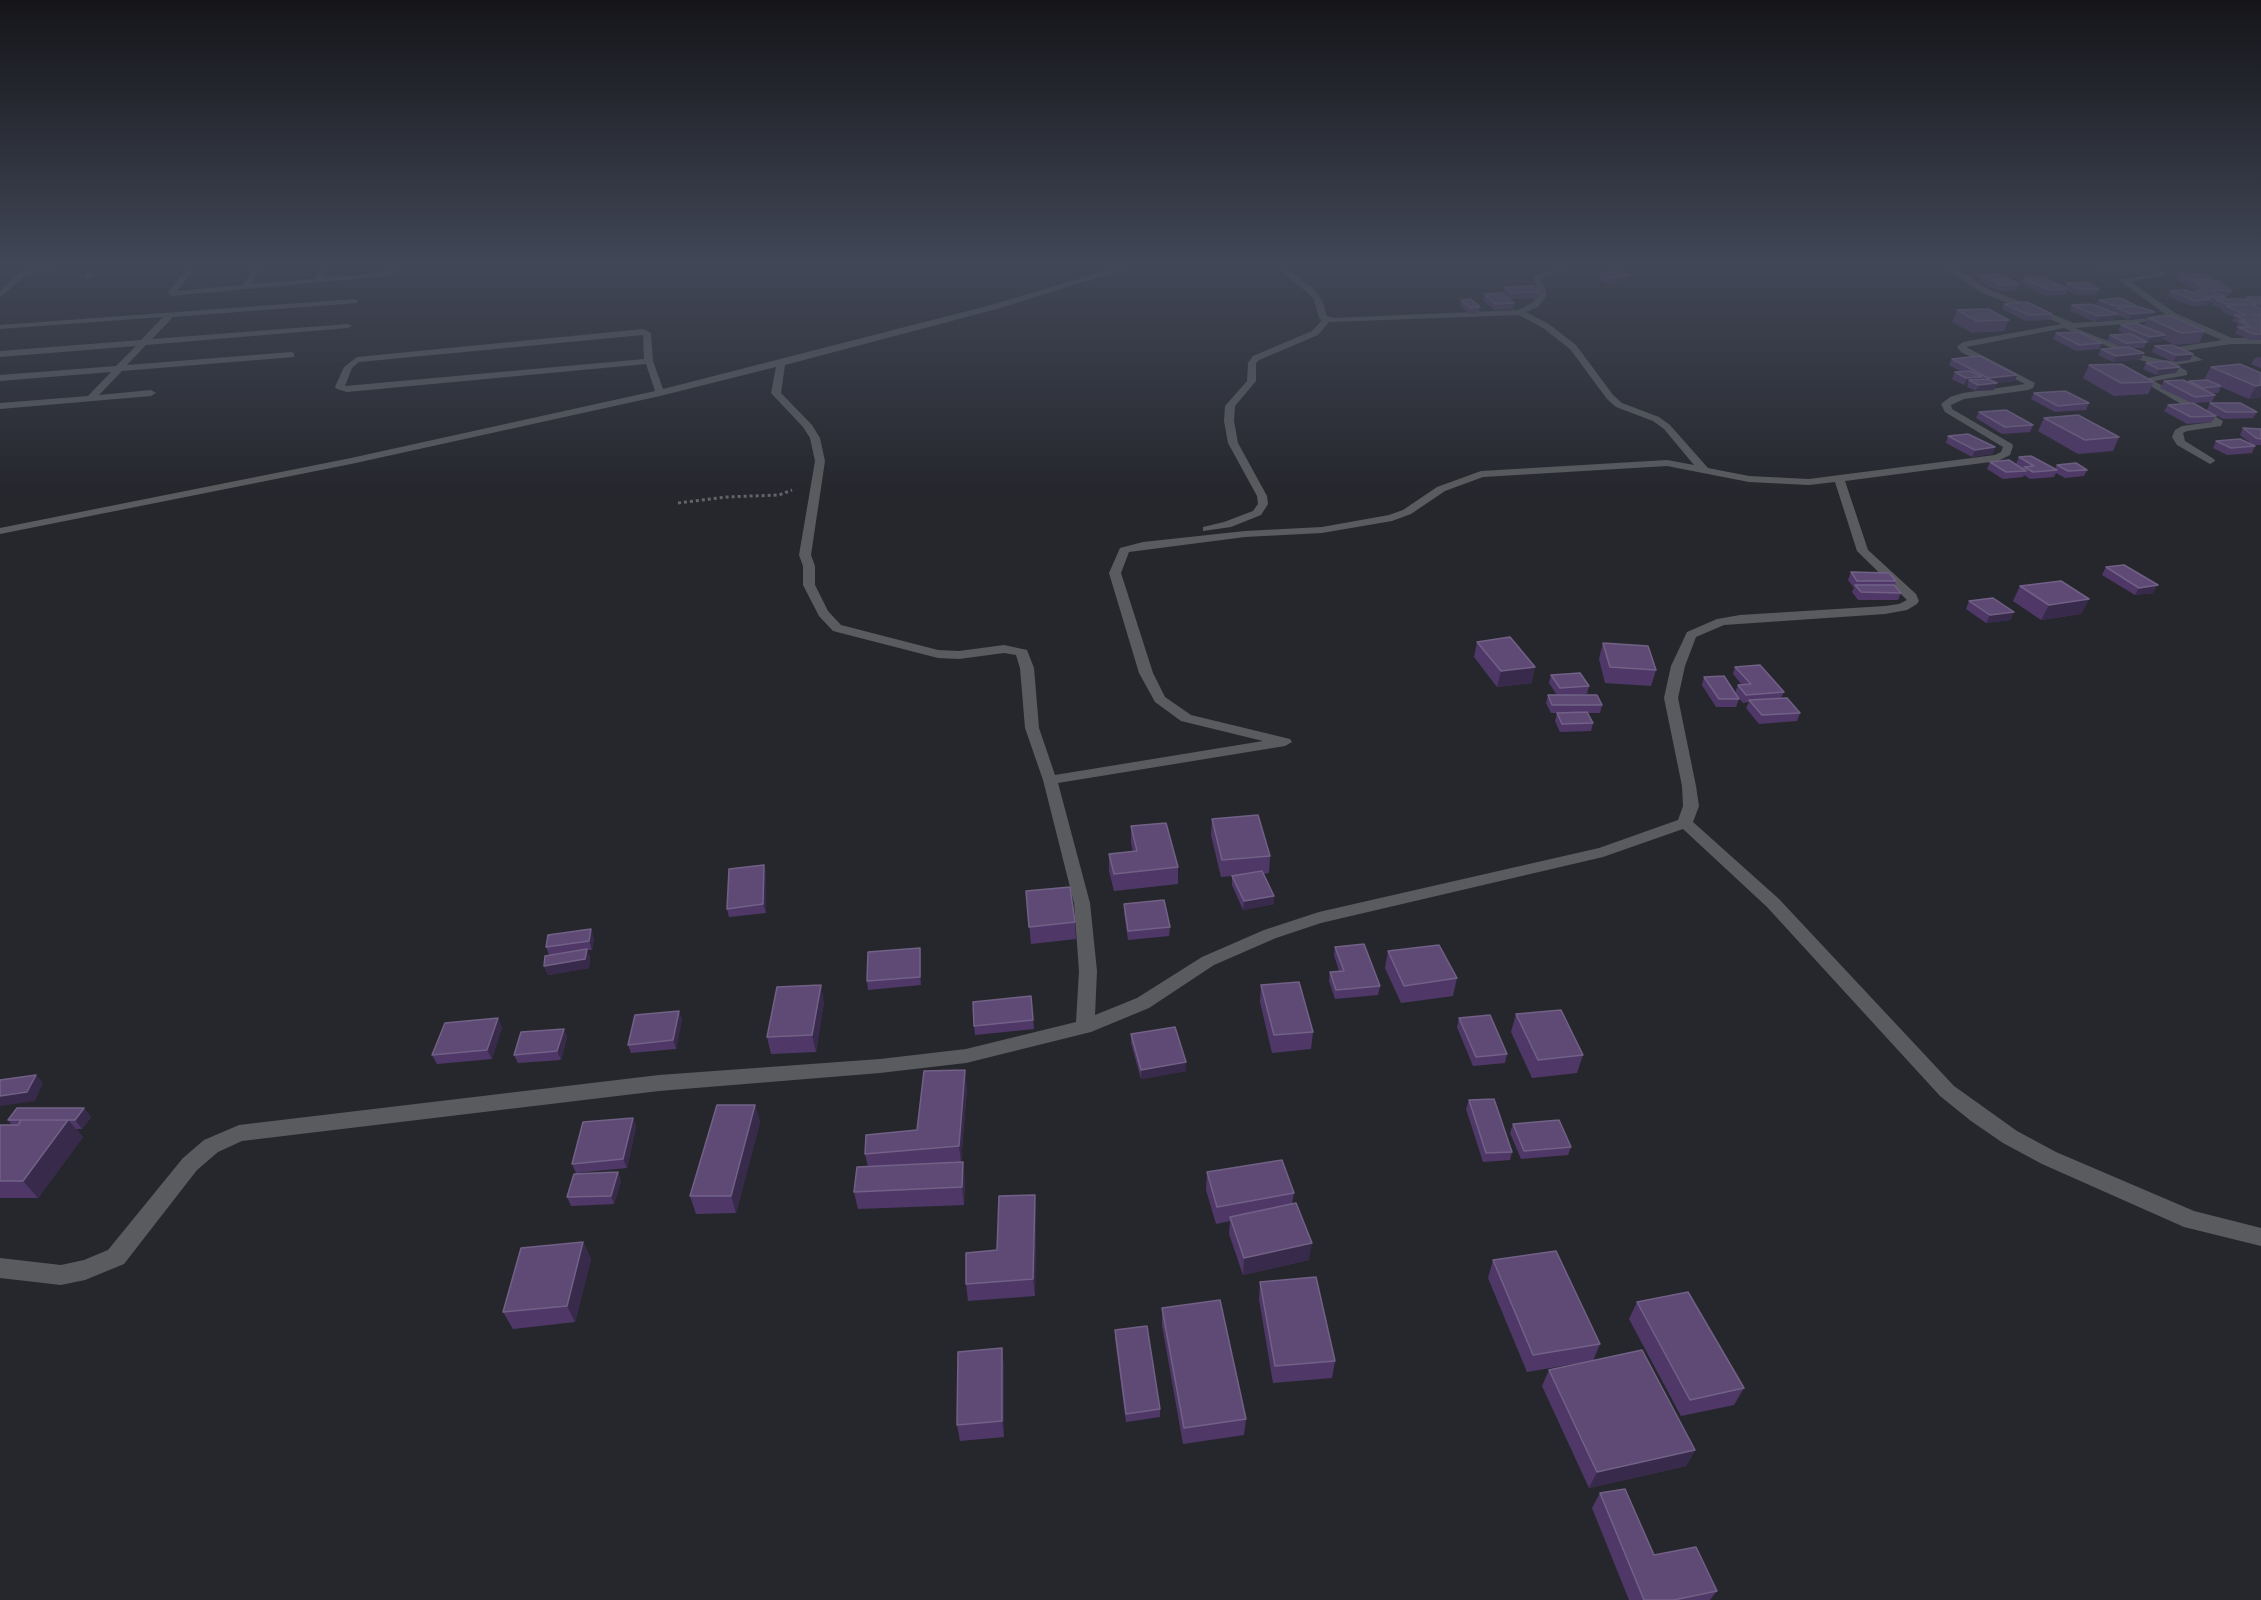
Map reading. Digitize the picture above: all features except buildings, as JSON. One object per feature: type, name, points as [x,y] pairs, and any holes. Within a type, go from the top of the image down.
[{"type":"street","points":[[91,398],[145,342]]},
{"type":"street","points":[[0,354],[149,342]]},
{"type":"street","points":[[542,342],[357,360],[348,367],[339,387],[347,389],[649,361]]},
{"type":"street","points":[[648,342],[649,361],[660,393]]},
{"type":"street","points":[[0,531],[328,465],[660,393],[862,342]]},
{"type":"street","points":[[1050,780],[1285,742],[1186,718],[1160,699],[1146,673],[1115,573],[1124,550],[1227,525],[1257,513],[1263,504],[1262,496],[1233,443],[1229,421],[1230,406],[1251,381],[1252,363],[1256,358],[1298,342]]},
{"type":"street","points":[[1567,342],[1573,346],[1610,397],[1630,411],[1656,419],[1667,427],[1704,470]]},
{"type":"street","points":[[1134,547],[1245,534],[1322,530],[1392,518],[1407,512],[1441,489],[1481,474],[1498,472],[1667,463],[1749,480],[1809,482],[1998,458],[2006,453],[2008,446],[1948,410],[1946,404],[1963,396],[2025,388],[2030,386],[2030,382],[1962,347],[1974,342]]},
{"type":"street","points":[[2105,342],[2184,373],[2146,378],[2145,381],[2218,421],[2218,424],[2185,428],[2178,432],[2177,437],[2181,443],[2210,461]]},
{"type":"street","points":[[2166,364],[2199,360],[2180,349],[2227,342]]},
{"type":"street","points":[[0,378],[291,355]]},
{"type":"street","points":[[781,363],[776,393],[807,425],[815,438],[820,461],[805,555],[809,566],[809,585],[823,613],[837,628],[938,654],[959,655],[1004,649],[1022,653],[1027,668],[1032,728],[1050,780],[1083,911],[1088,971],[1084,1027]]},
{"type":"street","points":[[0,406],[151,393]]},
{"type":"street","points":[[1685,823],[1691,806],[1689,786],[1671,698],[1678,666],[1691,635],[1721,622],[1740,619],[1885,610],[1904,607],[1913,601],[1912,597],[1863,551],[1839,479]]},
{"type":"street","points":[[0,1268],[61,1275],[85,1270],[116,1257],[190,1164],[211,1146],[239,1133],[659,1083],[880,1066],[966,1056],[1084,1027],[1143,1003],[1208,961],[1270,934],[1319,918],[1603,852],[1685,823]]},
{"type":"street","points":[[1685,823],[1773,903],[1947,1091],[1978,1115],[2030,1148],[2191,1220],[2261,1237]]},
{"type":"path","points":[[678,502],[779,495],[818,478]]}]
